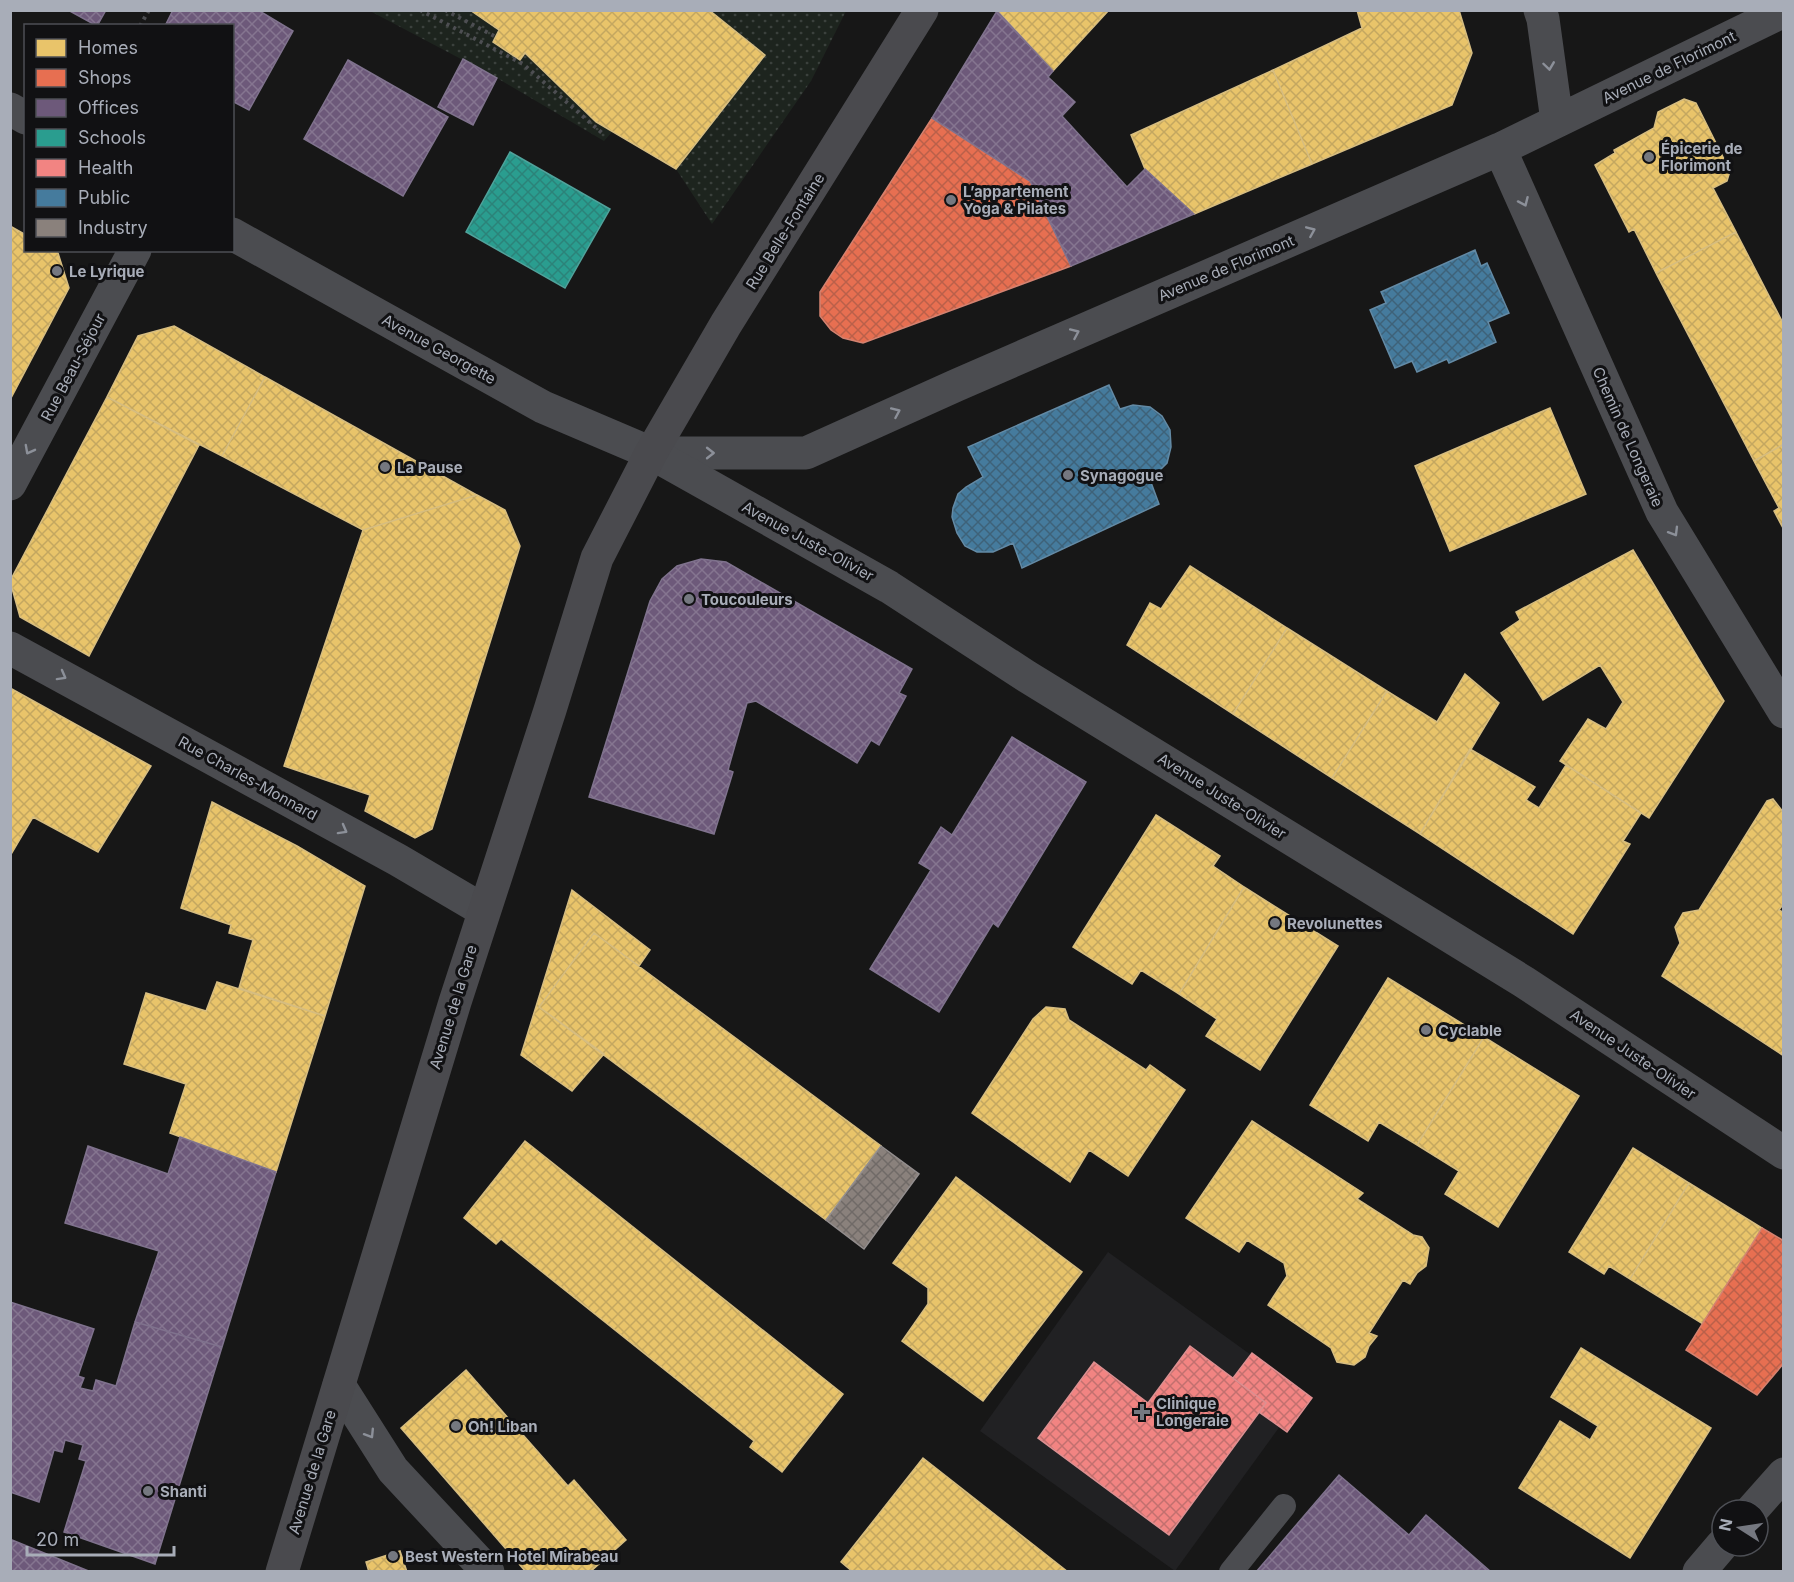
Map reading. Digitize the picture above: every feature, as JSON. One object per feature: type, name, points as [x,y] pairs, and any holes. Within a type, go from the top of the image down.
[{"type":"main road","name":"Rue Belle-Fontaine","points":[[651,453],[726,324],[922,10]]},
{"type":"main road","name":"Avenue de la Gare","points":[[282,1572],[483,910],[550,710],[597,558],[651,453]]},
{"type":"street","points":[[1540,10],[1557,122]]},
{"type":"street","name":"Avenue de Florimont","points":[[651,453],[806,453],[968,380],[1500,149],[1784,11]]},
{"type":"street","points":[[10,109],[24,117]]},
{"type":"street","name":"Chemin de Longeraie","points":[[1500,149],[1662,512],[1784,712]]},
{"type":"street","name":"Avenue Georgette","points":[[234,235],[543,407],[651,453]]},
{"type":"street","name":"Rue Beau-Séjour","points":[[10,484],[134,252]]},
{"type":"street","name":"Avenue Juste-Olivier","points":[[651,453],[889,587],[1026,676],[1524,982],[1784,1153]]},
{"type":"street","name":"Rue Charles-Monnard","points":[[10,648],[387,854],[483,910]]},
{"type":"street","points":[[339,1384],[393,1470],[488,1572]]},
{"type":"street","points":[[1763,1498],[1784,1474]]},
{"type":"street","points":[[1699,1572],[1711,1558]]},
{"type":"lane","points":[[1231,1572],[1284,1506]]},
{"type":"path","points":[[141,24],[149,10]]},
{"type":"path","points":[[420,10],[523,64],[602,134]]},
{"type":"path","points":[[445,10],[496,37]]},
{"type":"shaded area","points":[[370,11],[846,11],[811,81],[712,224],[676,169],[612,132],[604,141],[497,78]]},
{"type":"shaded area","name":"Clinique Longeraie","points":[[1108,1252],[1304,1393],[1175,1571],[980,1431]]},
{"type":"building: Homes","points":[[470,10],[709,10],[765,55],[676,169],[596,122],[525,53],[520,60],[493,42],[499,30]]},
{"type":"building: Homes","points":[[997,10],[1109,10],[1053,71]]},
{"type":"building: Homes","points":[[1357,10],[1459,10],[1472,53],[1452,105],[1312,164],[1273,70],[1362,28]]},
{"type":"building: Homes","points":[[1273,70],[1312,164],[1194,214],[1145,169],[1131,135]]},
{"type":"building: Homes","points":[[1684,99],[1696,103],[1730,171],[1727,181],[1713,188],[1736,232],[1656,273],[1634,229],[1629,232],[1595,165],[1615,153],[1614,150],[1654,128],[1658,112]]},
{"type":"building: Homes","points":[[10,226],[24,234],[24,252],[58,253],[69,288],[10,400]]},
{"type":"building: Homes","points":[[1736,232],[1784,325],[1784,444],[1754,461],[1656,273]]},
{"type":"building: Homes","points":[[174,326],[265,377],[222,456],[107,397],[138,336]]},
{"type":"building: Homes","points":[[265,377],[477,495],[363,530],[222,456]]},
{"type":"building: Homes","points":[[107,397],[199,445],[89,656],[20,617],[10,581]]},
{"type":"building: Homes","points":[[1550,408],[1586,494],[1450,551],[1415,466]]},
{"type":"building: Homes","points":[[1784,444],[1784,530],[1774,511],[1779,508],[1754,461]]},
{"type":"building: Homes","points":[[477,495],[505,510],[520,546],[432,829],[415,838],[365,811],[370,795],[284,766],[363,530]]},
{"type":"building: Homes","points":[[1633,550],[1724,701],[1649,818],[1560,761],[1588,719],[1606,729],[1623,702],[1600,665],[1543,700],[1501,633],[1520,620],[1516,612]]},
{"type":"building: Homes","points":[[1190,566],[1287,628],[1233,714],[1127,645],[1150,603],[1161,609]]},
{"type":"building: Homes","points":[[1287,628],[1387,691],[1332,778],[1233,714]]},
{"type":"building: Homes","points":[[1465,674],[1499,703],[1420,834],[1332,778],[1387,691],[1437,722]]},
{"type":"building: Homes","points":[[10,688],[151,766],[98,852],[33,817],[10,856]]},
{"type":"building: Homes","points":[[1470,749],[1535,787],[1526,800],[1539,808],[1566,765],[1641,813],[1623,841],[1630,844],[1573,934],[1420,834]]},
{"type":"building: Homes","points":[[1773,799],[1784,813],[1784,903],[1779,910],[1784,913],[1784,1056],[1662,976],[1680,943],[1675,927],[1683,913],[1699,910],[1767,801]]},
{"type":"building: Homes","points":[[212,802],[297,846],[365,886],[325,1016],[239,988],[253,940],[229,933],[231,925],[181,908]]},
{"type":"building: Homes","points":[[1156,815],[1220,856],[1213,866],[1244,887],[1179,994],[1141,970],[1132,984],[1073,947]]},
{"type":"building: Homes","points":[[1244,887],[1338,946],[1260,1070],[1206,1036],[1217,1019],[1179,994]]},
{"type":"building: Homes","points":[[572,890],[650,950],[639,966],[594,933],[539,1007],[604,1054],[572,1091],[521,1055]]},
{"type":"building: Homes","points":[[594,933],[881,1146],[826,1220],[539,1007]]},
{"type":"building: Homes","points":[[1388,978],[1484,1037],[1417,1145],[1379,1122],[1368,1141],[1310,1105]]},
{"type":"building: Homes","points":[[217,982],[325,1016],[276,1172],[170,1133],[186,1084],[124,1064],[146,993],[206,1011]]},
{"type":"building: Homes","points":[[1046,1007],[1065,1009],[1069,1020],[1146,1070],[1150,1065],[1185,1090],[1128,1176],[1089,1150],[1070,1182],[972,1113],[1033,1019]]},
{"type":"building: Homes","points":[[1484,1037],[1579,1096],[1498,1227],[1445,1194],[1459,1171],[1417,1145]]},
{"type":"building: Homes","points":[[1252,1121],[1363,1193],[1357,1199],[1413,1235],[1422,1237],[1429,1248],[1426,1266],[1417,1273],[1410,1284],[1403,1280],[1369,1333],[1377,1336],[1369,1346],[1365,1357],[1354,1365],[1337,1362],[1331,1348],[1268,1305],[1287,1276],[1284,1263],[1247,1240],[1239,1252],[1186,1218]]},
{"type":"building: Homes","points":[[525,1141],[843,1394],[782,1472],[750,1447],[754,1441],[501,1239],[496,1244],[464,1218]]},
{"type":"building: Homes","points":[[1633,1148],[1689,1183],[1630,1279],[1609,1266],[1604,1274],[1569,1252]]},
{"type":"building: Homes","points":[[956,1177],[1082,1272],[983,1401],[902,1341],[928,1304],[928,1288],[893,1263]]},
{"type":"building: Homes","points":[[1689,1183],[1762,1228],[1703,1324],[1630,1279]]},
{"type":"building: Homes","points":[[1581,1348],[1711,1428],[1630,1558],[1519,1488],[1560,1421],[1590,1440],[1598,1426],[1551,1397]]},
{"type":"building: Homes","points":[[466,1370],[568,1486],[574,1480],[626,1540],[590,1572],[526,1572],[401,1428]]},
{"type":"building: Homes","points":[[923,1458],[1068,1572],[853,1572],[841,1562]]},
{"type":"building: Homes","name":"Best Western Hotel Mirabeau","points":[[400,1551],[407,1572],[369,1572],[366,1562]]},
{"type":"building: Shops","points":[[932,118],[1030,181],[1071,266],[863,343],[843,338],[831,330],[820,316],[820,292]]},
{"type":"building: Shops","points":[[1762,1228],[1784,1241],[1784,1363],[1757,1395],[1686,1350]]},
{"type":"building: Offices","points":[[68,10],[106,10],[98,24],[93,24]]},
{"type":"building: Offices","points":[[173,10],[258,10],[293,31],[249,110],[234,102],[234,24],[166,24]]},
{"type":"building: Offices","points":[[997,11],[1053,71],[1048,77],[1075,102],[1062,116],[1127,187],[1145,169],[1194,214],[1071,266],[1030,181],[932,118]]},
{"type":"building: Offices","points":[[463,59],[497,78],[473,125],[438,107]]},
{"type":"building: Offices","points":[[348,60],[448,117],[403,196],[304,139]]},
{"type":"building: Offices","points":[[701,559],[726,562],[912,669],[899,693],[906,696],[879,745],[871,740],[857,763],[756,701],[747,703],[728,770],[733,772],[714,834],[589,797],[650,601],[662,579],[677,566]]},
{"type":"building: Offices","points":[[1012,737],[1086,782],[998,927],[993,923],[939,1012],[870,969],[931,870],[919,863],[941,827],[952,835]]},
{"type":"building: Offices","points":[[180,1137],[276,1172],[222,1347],[135,1322],[159,1251],[65,1223],[88,1146],[168,1174]]},
{"type":"building: Offices","points":[[10,1302],[94,1329],[78,1376],[84,1378],[80,1388],[93,1391],[96,1380],[116,1386],[135,1322],[222,1347],[155,1564],[64,1532],[86,1461],[79,1459],[83,1445],[65,1440],[62,1452],[54,1450],[39,1502],[10,1492]]},
{"type":"building: Offices","points":[[1339,1475],[1409,1535],[1426,1515],[1491,1572],[1256,1572]]},
{"type":"building: Offices","points":[[12,1540],[91,1572],[10,1572]]},
{"type":"building: Schools","points":[[510,152],[610,209],[565,288],[466,232]]},
{"type":"building: Health","points":[[1190,1346],[1266,1403],[1169,1535],[1038,1438],[1094,1362],[1148,1403]]},
{"type":"building: Health","points":[[1252,1353],[1312,1398],[1287,1432],[1259,1412],[1266,1403],[1233,1378]]},
{"type":"building: Public","points":[[1475,250],[1481,266],[1487,263],[1509,313],[1488,322],[1496,342],[1449,363],[1447,359],[1417,372],[1412,361],[1395,368],[1370,310],[1386,303],[1381,292]]},
{"type":"building: Public","name":"Synagogue","points":[[1109,385],[1120,409],[1133,405],[1150,407],[1162,416],[1170,430],[1171,447],[1167,463],[1149,477],[1159,504],[1022,568],[1013,543],[993,552],[977,552],[965,546],[957,533],[952,517],[953,508],[958,494],[983,477],[968,447]]},
{"type":"building: Industry","points":[[881,1146],[919,1174],[864,1249],[826,1220]]},
{"type":"place","name":"Épicerie de Florimont","points":[[1649,157]]},
{"type":"place","name":"L’appartement Yoga & Pilates","points":[[951,200]]},
{"type":"place","name":"Le Lyrique","points":[[57,271]]},
{"type":"place","name":"La Pause","points":[[385,467]]},
{"type":"place","name":"Synagogue","points":[[1068,475]]},
{"type":"place","name":"Toucouleurs","points":[[689,599]]},
{"type":"place","name":"Revolunettes","points":[[1275,923]]},
{"type":"place","name":"Cyclable","points":[[1426,1030]]},
{"type":"place","name":"Clinique Longeraie","points":[[1142,1412]]},
{"type":"place","name":"Oh! Liban","points":[[456,1426]]},
{"type":"place","name":"Shanti","points":[[148,1491]]},
{"type":"place","name":"Best Western Hotel Mirabeau","points":[[393,1556]]}]
